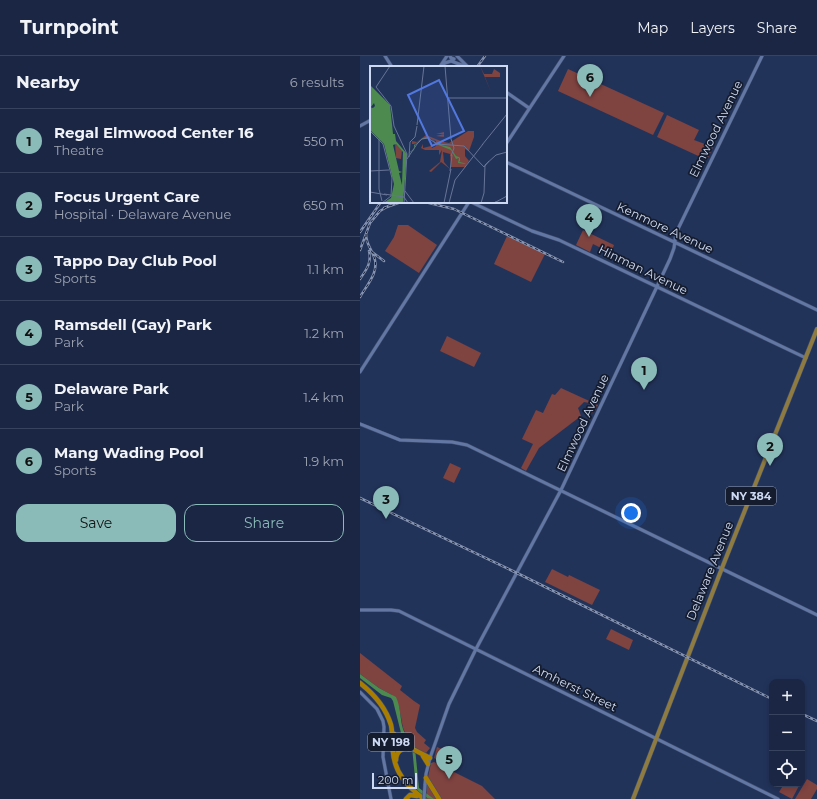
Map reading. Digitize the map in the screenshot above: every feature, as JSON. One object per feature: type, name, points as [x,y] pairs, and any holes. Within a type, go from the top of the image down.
[{"type":"highway","name":"NY 198","points":[[360,685],[373,695],[383,708],[391,726],[396,766],[405,782],[424,799]]},
{"type":"highway","name":"NY 198","points":[[360,685],[375,700],[390,727],[391,753],[394,768],[403,783],[419,798]]},
{"type":"highway","points":[[391,726],[397,739],[409,748],[430,758]]},
{"type":"highway","points":[[396,766],[396,758],[398,753],[409,748]]},
{"type":"highway","points":[[418,752],[424,756],[428,764]]},
{"type":"highway","points":[[426,778],[438,798]]},
{"type":"highway","points":[[406,799],[410,795],[419,798]]},
{"type":"main road","name":"Delaware Avenue","points":[[632,799],[817,329]]},
{"type":"street","points":[[385,56],[391,66]]},
{"type":"street","points":[[507,142],[564,56]]},
{"type":"street","name":"Elmwood Avenue","points":[[424,799],[428,764],[447,708],[476,649],[561,490],[671,256],[676,233],[762,56]]},
{"type":"street","points":[[441,66],[454,58]]},
{"type":"street","points":[[442,66],[454,58]]},
{"type":"street","points":[[454,58],[466,66]]},
{"type":"street","points":[[507,93],[529,108]]},
{"type":"street","points":[[360,126],[370,121]]},
{"type":"street","name":"Kenmore Avenue","points":[[507,162],[817,310]]},
{"type":"street","points":[[360,372],[469,203]]},
{"type":"street","name":"Hinman Avenue","points":[[472,203],[532,231],[560,240],[806,358]]},
{"type":"street","points":[[668,239],[672,239],[676,233]]},
{"type":"street","points":[[360,424],[400,440],[452,442],[463,444],[561,490],[817,615]]},
{"type":"street","name":"Amherst Street","points":[[360,610],[391,610],[399,612],[778,799]]},
{"type":"street","points":[[360,692],[377,709],[383,721],[384,757],[391,799]]},
{"type":"shaded area","points":[[568,69],[664,113],[653,135],[558,91]]},
{"type":"shaded area","points":[[667,115],[699,130],[694,140],[713,147],[707,160],[657,137]]},
{"type":"shaded area","points":[[398,225],[408,225],[437,245],[419,273],[385,251],[394,237]]},
{"type":"shaded area","points":[[583,230],[614,245],[611,253],[593,244],[590,252],[576,245]]},
{"type":"shaded area","points":[[507,236],[545,254],[531,282],[494,264]]},
{"type":"shaded area","points":[[447,336],[481,353],[474,367],[440,351]]},
{"type":"shaded area","points":[[561,388],[598,405],[594,412],[588,415],[589,403],[584,402],[578,408],[581,416],[539,448],[526,471],[521,468],[533,444],[522,439],[536,410],[543,413],[552,394],[555,395]]},
{"type":"shaded area","points":[[450,463],[461,468],[454,483],[443,478]]},
{"type":"shaded area","points":[[552,569],[568,577],[569,575],[600,590],[592,605],[545,582]]},
{"type":"shaded area","points":[[611,629],[633,640],[629,650],[606,639]]},
{"type":"shaded area","points":[[360,653],[402,686],[400,690],[420,705],[415,728],[417,732],[426,740],[424,743],[430,748],[426,753],[415,749],[406,735],[403,728],[399,707],[392,695],[379,688],[360,674]]},
{"type":"shaded area","points":[[360,674],[379,688],[396,697],[399,705],[403,729],[415,748],[419,788],[434,799],[428,798],[419,793],[416,788],[412,747],[402,737],[393,701],[391,698],[382,695],[360,678]]},
{"type":"shaded area","points":[[437,747],[451,753],[445,764],[434,758]]},
{"type":"shaded area","points":[[434,762],[482,786],[495,799],[427,799],[426,786],[431,763]]},
{"type":"shaded area","points":[[807,779],[817,785],[817,789],[811,799],[795,799],[802,787],[805,787]]},
{"type":"shaded area","points":[[782,787],[798,787],[792,799],[779,792]]},
{"type":"railway","points":[[478,66],[485,56]]},
{"type":"railway","points":[[360,232],[380,203]]},
{"type":"railway","points":[[384,208],[398,203]]},
{"type":"railway","points":[[429,203],[454,209],[563,262]]},
{"type":"railway","points":[[360,250],[370,223],[380,211],[390,205]]},
{"type":"railway","points":[[360,297],[372,278],[375,267],[374,257],[366,234]]},
{"type":"railway","points":[[360,279],[369,263],[369,251]]},
{"type":"railway","points":[[372,252],[384,261]]},
{"type":"railway","points":[[360,498],[519,574],[769,698]]},
{"type":"railway","points":[[804,715],[817,721]]},
{"type":"place","name":"Mang Wading Pool","points":[[590,97]]},
{"type":"place","name":"Ramsdell (Gay) Park","points":[[589,237]]},
{"type":"place","name":"Regal Elmwood Center 16","points":[[644,390]]},
{"type":"place","name":"Focus Urgent Care","points":[[770,466]]},
{"type":"place","name":"Tappo Day Club Pool","points":[[386,519]]},
{"type":"place","name":"Delaware Park","points":[[449,779]]}]
